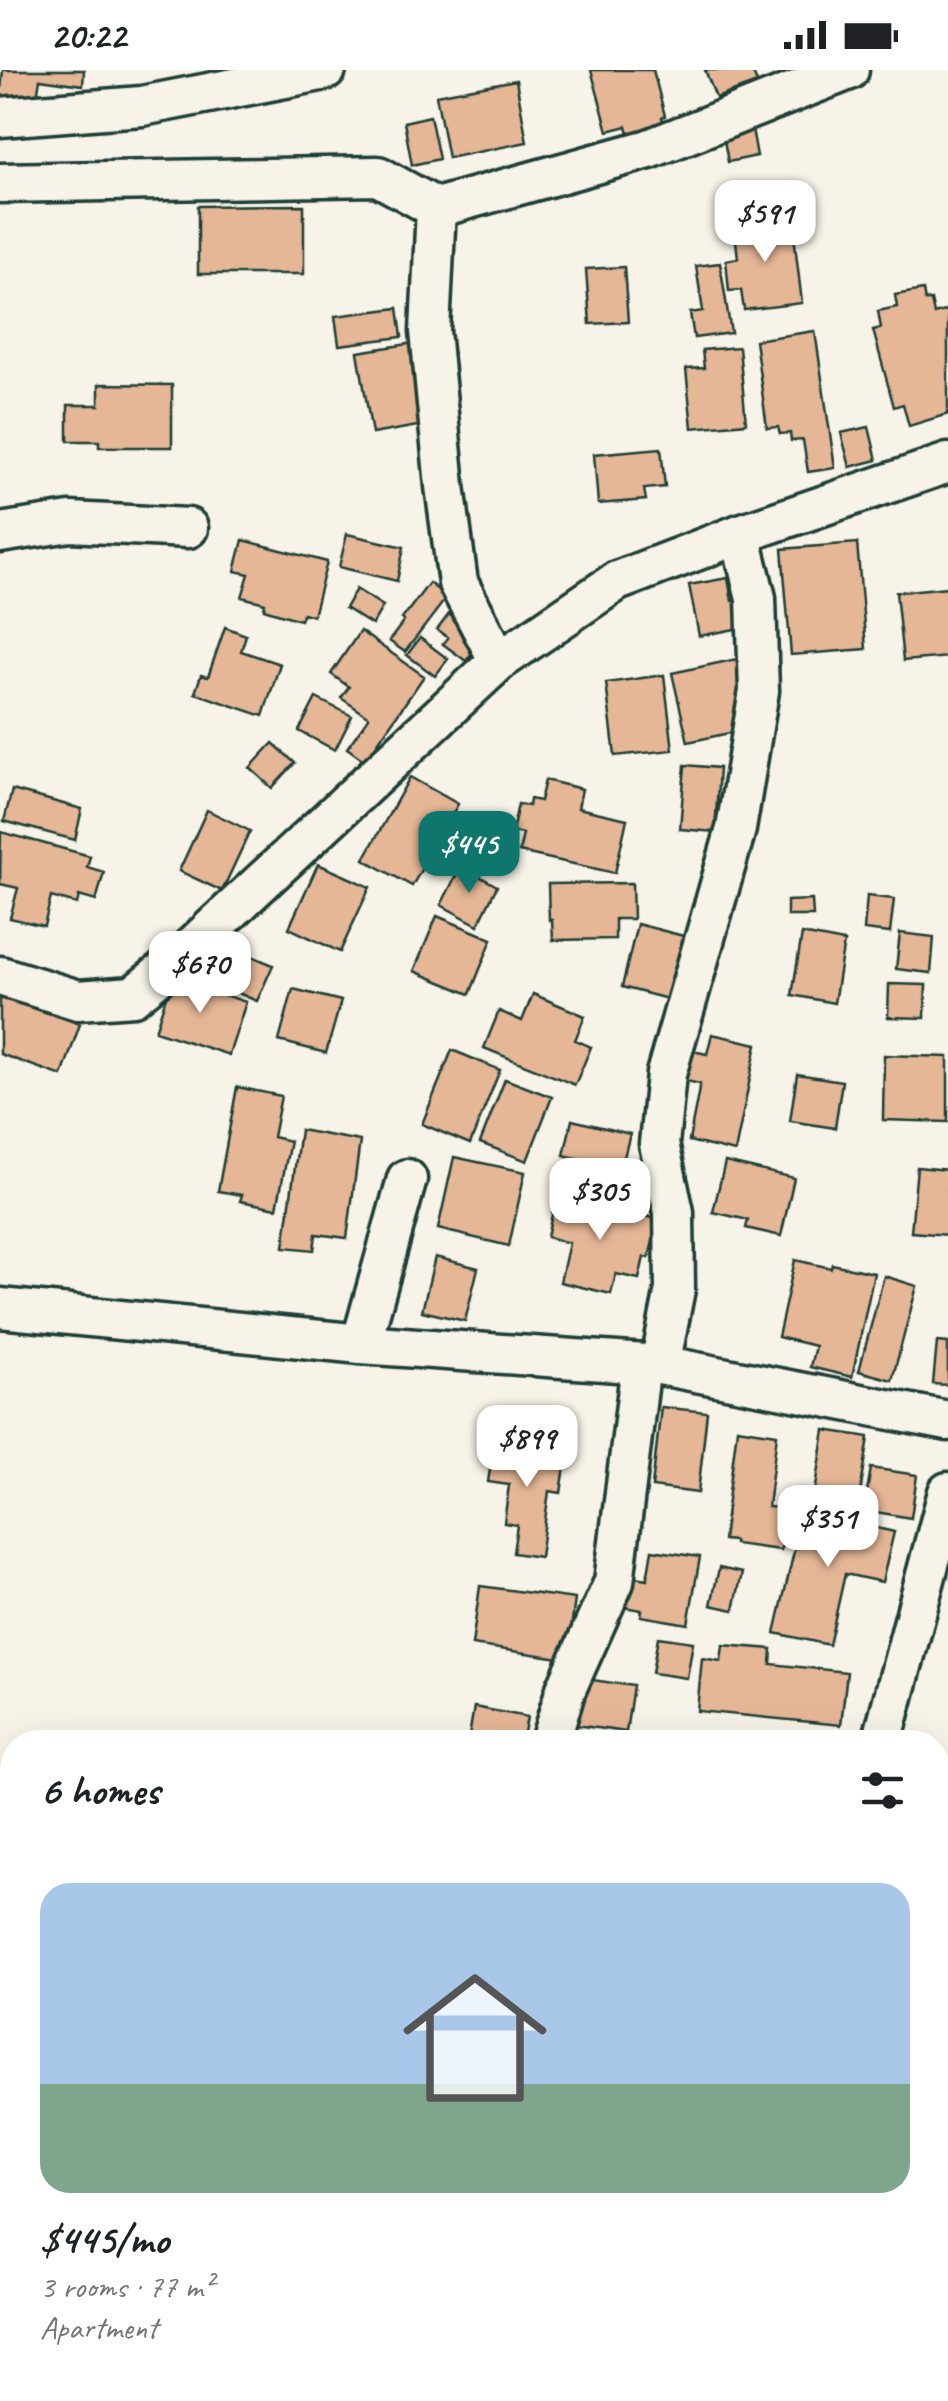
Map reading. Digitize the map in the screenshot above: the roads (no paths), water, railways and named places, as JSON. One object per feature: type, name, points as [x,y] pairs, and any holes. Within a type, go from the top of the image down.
[{"type":"street","points":[[0,117],[142,106],[326,70]]},
{"type":"street","points":[[0,182],[378,176],[436,208],[649,149],[849,70]]},
{"type":"street","points":[[436,208],[430,331],[458,583],[499,661]]},
{"type":"street","points":[[0,976],[78,1000],[133,996],[179,958],[499,661],[617,581],[948,463]]},
{"type":"street","points":[[0,533],[70,522],[188,528]]},
{"type":"street","points":[[554,1730],[566,1688],[614,1582],[651,1364],[675,1289],[674,1212],[659,1144],[666,1074],[736,828],[759,690],[756,598],[740,534]]},
{"type":"street","points":[[361,1344],[408,1178]]},
{"type":"street","points":[[0,1308],[361,1344],[651,1364],[948,1421]]},
{"type":"street","points":[[885,1730],[948,1492]]}]
